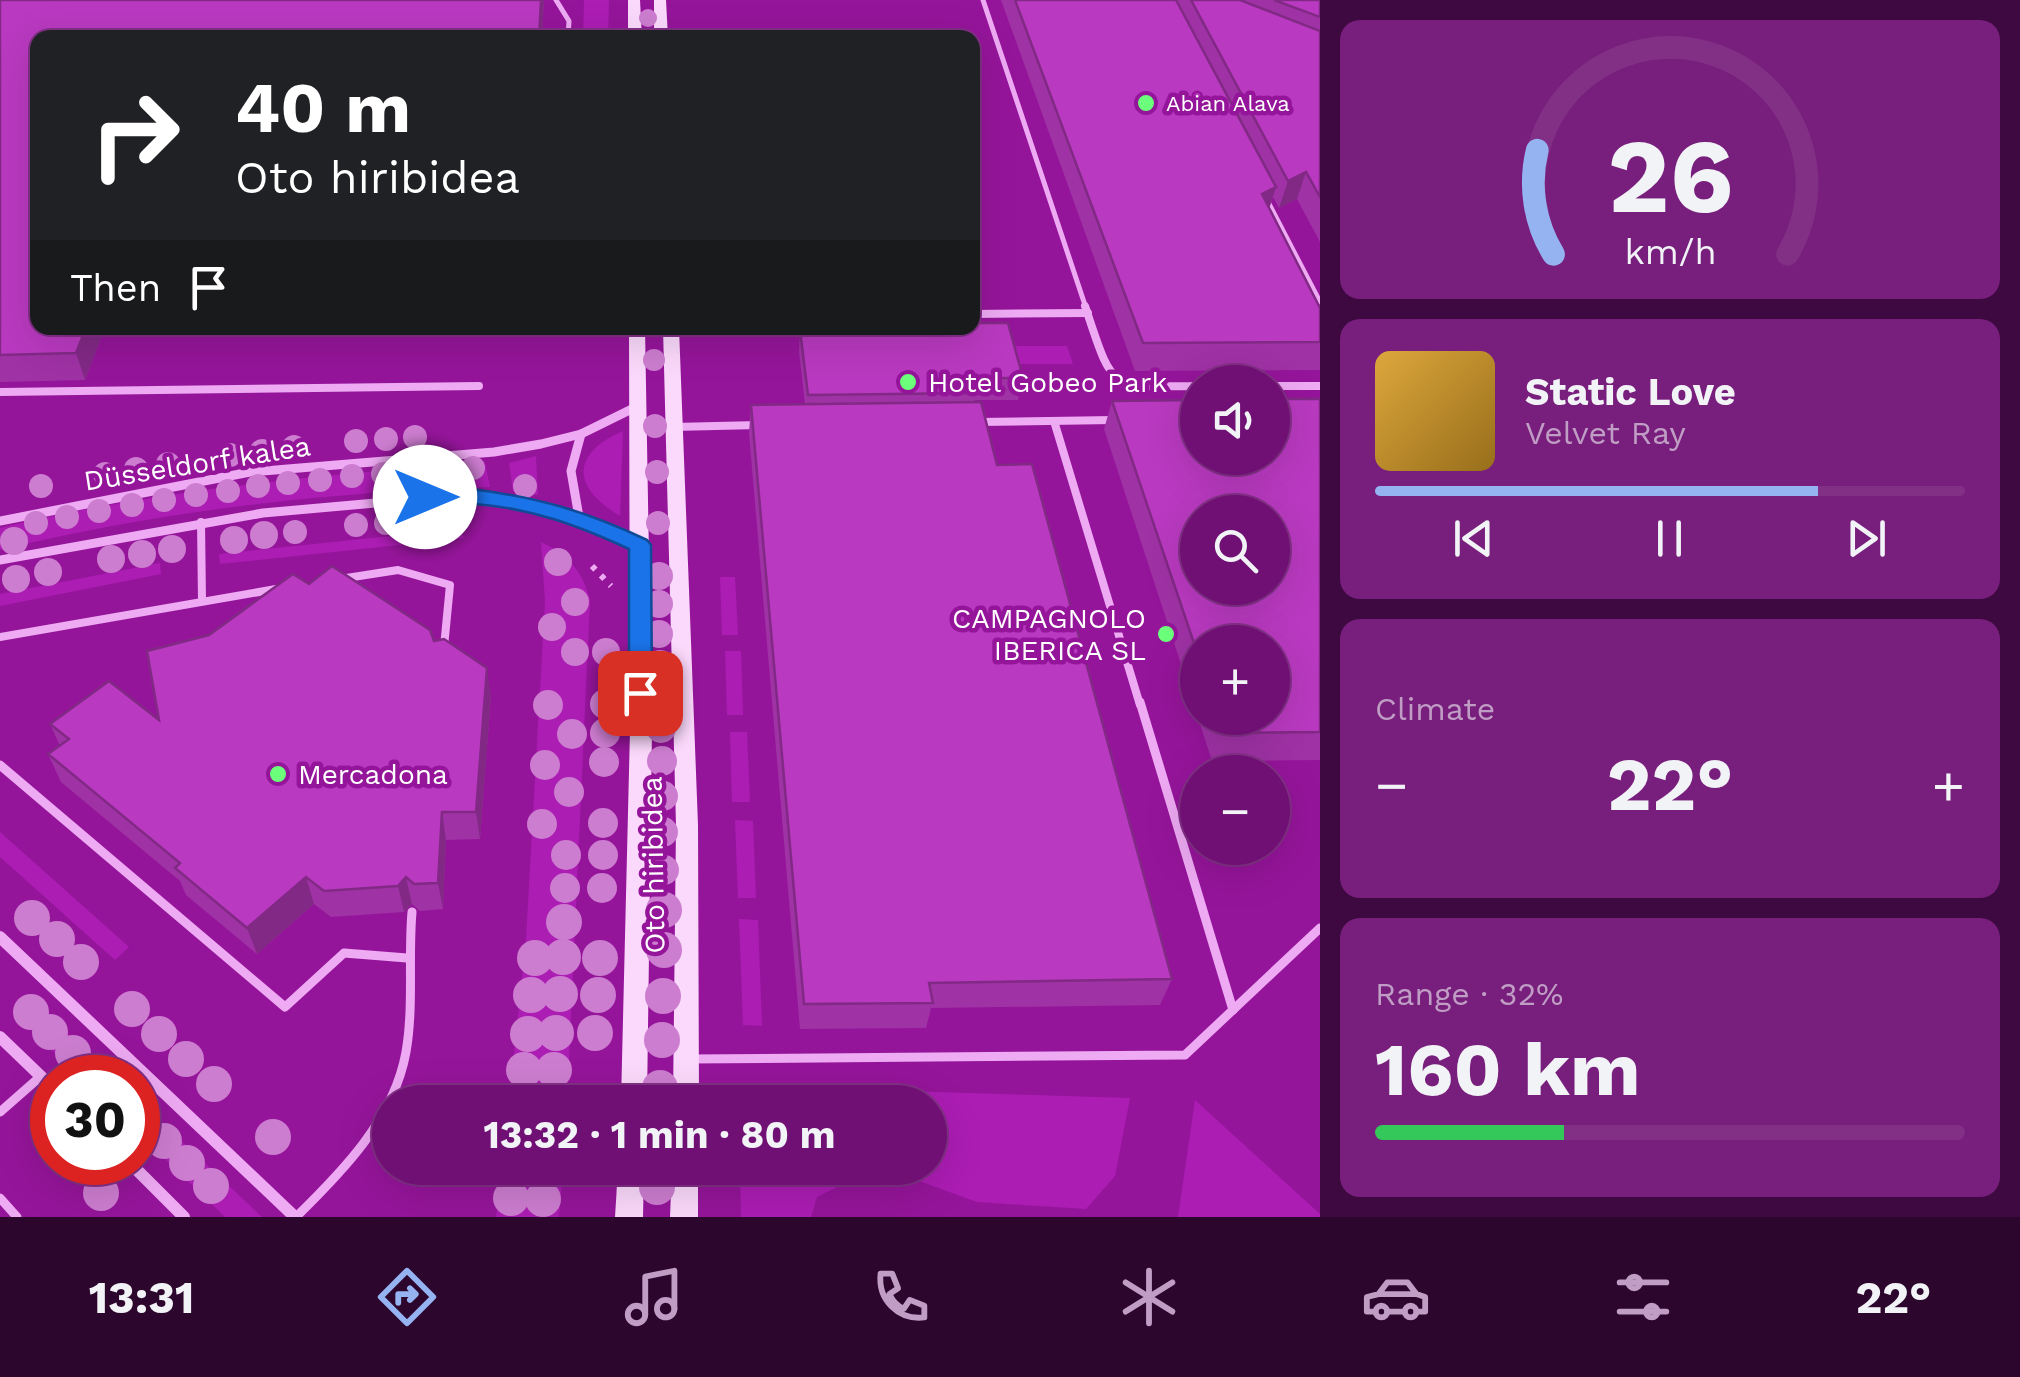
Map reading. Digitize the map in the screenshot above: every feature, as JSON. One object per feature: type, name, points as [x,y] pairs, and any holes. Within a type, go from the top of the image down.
[{"type":"street","points":[[634,0],[635,30]]},
{"type":"street","points":[[660,0],[661,30]]},
{"type":"street","name":"Oto hiribidea","points":[[635,1085],[640,944],[638,335]]},
{"type":"street","name":"Oto hiribidea","points":[[670,335],[686,825],[686,1085]]},
{"type":"street","name":"Düsseldorf kalea","points":[[0,520],[250,472],[494,452],[581,434],[638,406]]},
{"type":"street","points":[[579,517],[571,471],[581,434]]},
{"type":"street","points":[[0,560],[201,522],[325,506],[441,497],[500,498],[579,517],[640,545]]},
{"type":"street","points":[[0,938],[296,1217]]},
{"type":"street","points":[[0,1036],[30,1065]]},
{"type":"street","points":[[152,1185],[184,1217]]},
{"type":"street","points":[[629,1217],[630,1185]]},
{"type":"street","points":[[684,1217],[685,1185]]},
{"type":"lane","points":[[556,0],[568,21],[568,30]]},
{"type":"lane","points":[[983,0],[1106,370],[1128,387],[1180,386]]},
{"type":"lane","points":[[1259,185],[1320,302]]},
{"type":"lane","points":[[980,314],[1088,314]]},
{"type":"lane","points":[[0,392],[479,386]]},
{"type":"lane","points":[[1290,386],[1320,386]]},
{"type":"lane","points":[[976,422],[1126,420]]},
{"type":"lane","points":[[1054,421],[1233,1010]]},
{"type":"lane","points":[[674,427],[763,426]]},
{"type":"lane","points":[[201,522],[202,601]]},
{"type":"lane","points":[[320,582],[398,570],[450,585],[442,663]]},
{"type":"lane","points":[[0,637],[280,588]]},
{"type":"lane","points":[[0,765],[285,1007],[344,953],[407,958]]},
{"type":"lane","points":[[296,1217],[333,1182],[380,1122],[405,1057],[412,912]]},
{"type":"lane","points":[[686,1059],[1184,1055],[1320,928]]},
{"type":"lane","points":[[0,1112],[30,1086]]},
{"type":"lane","points":[[0,1198],[17,1217]]},
{"type":"shaded area","points":[[584,0],[609,0],[608,30],[583,30]]},
{"type":"shaded area","points":[[1004,346],[1067,346],[1073,364],[1009,364]]},
{"type":"shaded area","points":[[623,431],[620,516],[593,494],[584,472],[593,450]]},
{"type":"shaded area","points":[[536,456],[538,495],[513,491],[509,463]]},
{"type":"shaded area","points":[[485,462],[490,487],[367,493],[243,506],[121,524],[0,550],[0,528],[120,503],[302,478]]},
{"type":"shaded area","points":[[456,529],[465,538],[220,564],[219,554]]},
{"type":"shaded area","points":[[541,542],[573,565],[590,600],[568,1085],[511,1085],[526,939],[545,601]]},
{"type":"shaded area","points":[[160,563],[161,574],[0,606],[0,594]]},
{"type":"shaded area","points":[[720,577],[735,577],[738,635],[722,635]]},
{"type":"shaded area","points":[[725,651],[741,651],[743,715],[727,715]]},
{"type":"shaded area","points":[[730,732],[747,732],[750,802],[732,802]]},
{"type":"shaded area","points":[[735,820],[753,821],[756,898],[738,898]]},
{"type":"shaded area","points":[[0,832],[129,947],[115,960],[0,857]]},
{"type":"shaded area","points":[[739,919],[758,920],[762,1026],[743,1025]]},
{"type":"shaded area","points":[[32,1000],[91,1055],[57,1055],[13,1013]]},
{"type":"shaded area","points":[[947,1092],[1130,1098],[1115,1176],[1086,1209],[977,1202],[930,1185],[947,1185]]},
{"type":"shaded area","points":[[1195,1100],[1320,1214],[1320,1217],[1178,1217]]},
{"type":"shaded area","points":[[160,1121],[262,1217],[225,1217],[160,1154]]},
{"type":"shaded area","points":[[500,1185],[562,1185],[559,1217],[496,1217]]},
{"type":"shaded area","points":[[740,1185],[841,1185],[817,1197],[811,1217],[741,1217]]},
{"type":"building","points":[[0,0],[541,0],[539,30],[30,30],[30,335],[83,335],[76,353],[0,355]]},
{"type":"building","points":[[1015,0],[1176,0],[1276,187],[1262,194],[1320,308],[1320,342],[1143,343]]},
{"type":"building","points":[[1191,0],[1240,0],[1320,31],[1320,197],[1306,172],[1288,181]]},
{"type":"building","points":[[1274,0],[1320,0],[1320,17]]},
{"type":"building","name":"Hotel Gobeo Park","points":[[980,323],[1008,323],[1023,378],[973,378],[977,393],[808,395],[801,335],[980,335]]},
{"type":"building","points":[[1290,399],[1320,399],[1320,732],[1290,732],[1290,625],[1188,625],[1181,605],[1290,605],[1290,495],[1180,495],[1180,602],[1112,401],[1180,400],[1180,475],[1290,475]]},
{"type":"building","points":[[981,402],[997,465],[1032,464],[1172,979],[929,983],[933,1003],[804,1004],[751,405]]},
{"type":"building","name":"Mercadona","points":[[332,566],[430,630],[434,641],[444,639],[487,668],[476,812],[442,812],[438,883],[414,884],[406,877],[398,886],[324,891],[306,877],[247,928],[175,868],[180,863],[48,754],[69,739],[50,724],[109,681],[159,720],[147,651],[209,635],[293,574],[309,584]]},
{"type":"place","name":"Abian Alava","points":[[1146,103]]},
{"type":"place","name":"Hotel Gobeo Park","points":[[908,382]]},
{"type":"place","name":"CAMPAGNOLO IBERICA SL","points":[[1166,634]]},
{"type":"place","name":"Mercadona","points":[[278,774]]},
{"type":"route","points":[[425,497],[472,496],[539,505],[579,517],[640,545],[640,693]]}]
